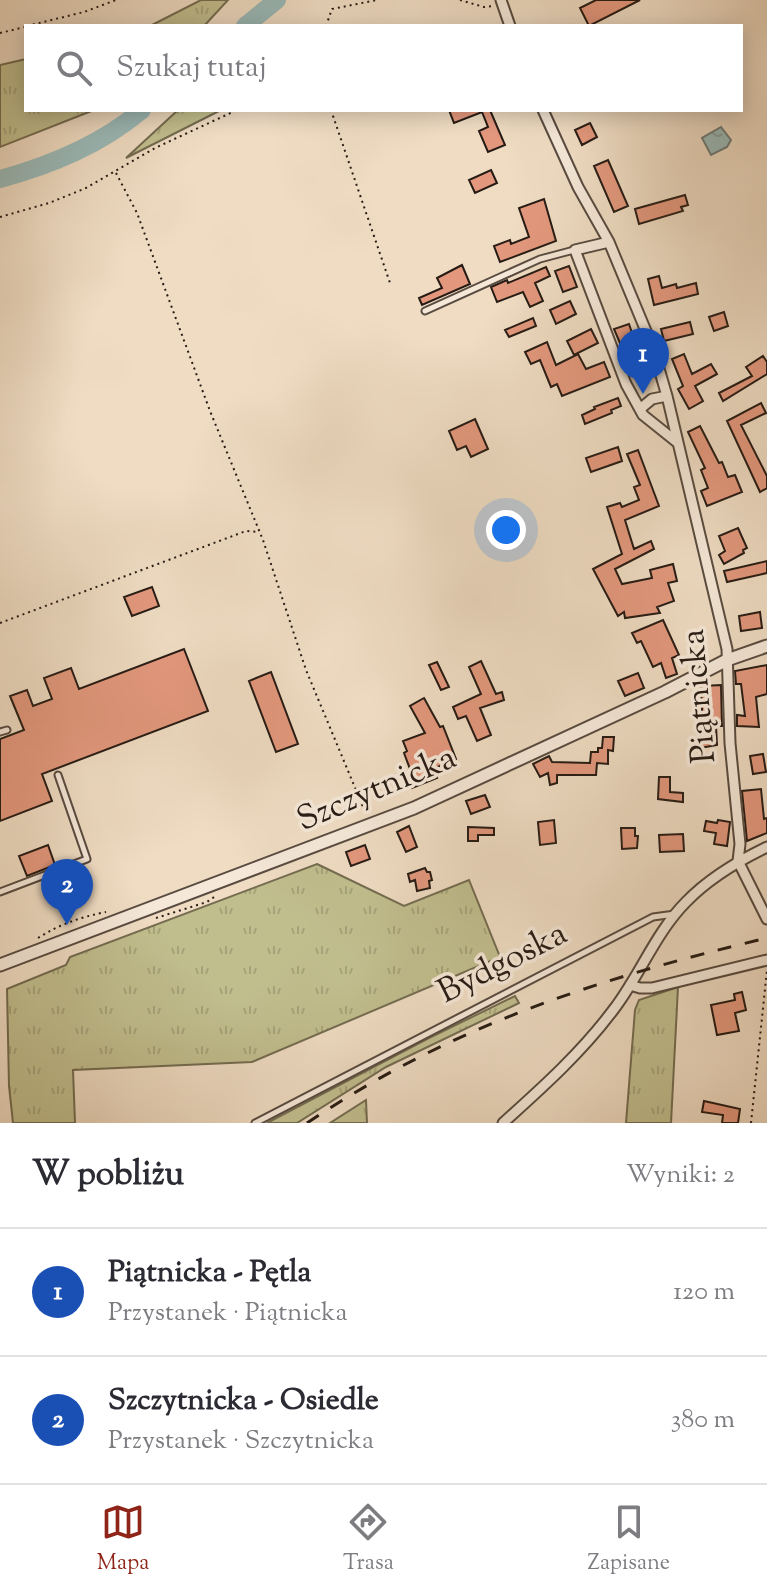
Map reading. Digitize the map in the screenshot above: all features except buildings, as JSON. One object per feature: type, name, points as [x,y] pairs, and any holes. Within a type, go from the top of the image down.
[{"type":"street","points":[[502,3],[509,24]]},
{"type":"street","name":"Piątnicka","points":[[544,112],[578,187],[609,242],[653,348],[667,396],[727,649],[730,743],[740,844],[738,861],[767,919]]},
{"type":"street","points":[[609,242],[575,250],[626,384],[650,422],[678,443]]},
{"type":"street","points":[[640,409],[652,399],[667,396]]},
{"type":"street","name":"Szczytnicka","points":[[0,965],[371,826],[665,692],[727,660],[767,646]]},
{"type":"street","name":"Bydgoska","points":[[676,914],[687,901],[738,861],[767,847]]},
{"type":"street","points":[[503,1123],[572,1060],[615,1008],[676,914]]},
{"type":"street","points":[[630,985],[652,988],[767,960]]},
{"type":"lane","points":[[425,311],[540,259],[575,250]]},
{"type":"lane","points":[[0,892],[87,859],[58,775]]},
{"type":"lane","name":"Bydgoska","points":[[255,1123],[653,917],[676,914]]},
{"type":"path","points":[[34,24],[84,12],[116,0]]},
{"type":"path","points":[[327,24],[332,9],[377,0]]},
{"type":"path","points":[[460,0],[484,7],[502,3]]},
{"type":"path","points":[[0,33],[24,27]]},
{"type":"path","points":[[0,217],[49,203],[116,173],[155,148],[233,112]]},
{"type":"path","points":[[332,112],[390,283]]},
{"type":"path","points":[[116,173],[137,213],[210,411],[260,532],[306,670],[371,826]]},
{"type":"path","points":[[0,623],[246,531],[260,532]]},
{"type":"path","points":[[28,943],[52,928],[111,911]]},
{"type":"path","points":[[751,1123],[767,969]]},
{"type":"green space","points":[[201,0],[228,0],[206,24],[154,24]]},
{"type":"green space","points":[[24,59],[24,112],[89,112],[0,147],[0,65]]},
{"type":"green space","points":[[176,112],[217,112],[126,158]]},
{"type":"green space","points":[[317,864],[404,906],[469,880],[500,957],[252,1062],[73,1070],[75,1123],[13,1123],[7,989],[66,965],[70,957]]},
{"type":"green space","points":[[678,987],[671,1123],[626,1123],[635,1010],[639,1000]]},
{"type":"green space","points":[[515,996],[519,1003],[386,1067],[297,1123],[267,1123],[427,1039]]},
{"type":"green space","points":[[366,1100],[367,1123],[330,1123]]},
{"type":"water","points":[[721,127],[731,140],[727,147],[711,155],[702,138]]},
{"type":"waterway","points":[[247,24],[277,0]]},
{"type":"waterway","points":[[0,179],[75,152],[109,134],[139,112]]},
{"type":"railway","points":[[307,1123],[416,1059],[528,1009],[644,970],[767,938]]},
{"type":"place","name":"Piątnicka - Pętla","points":[[643,394]]},
{"type":"place","name":"Szczytnicka - Osiedle","points":[[67,925]]}]
